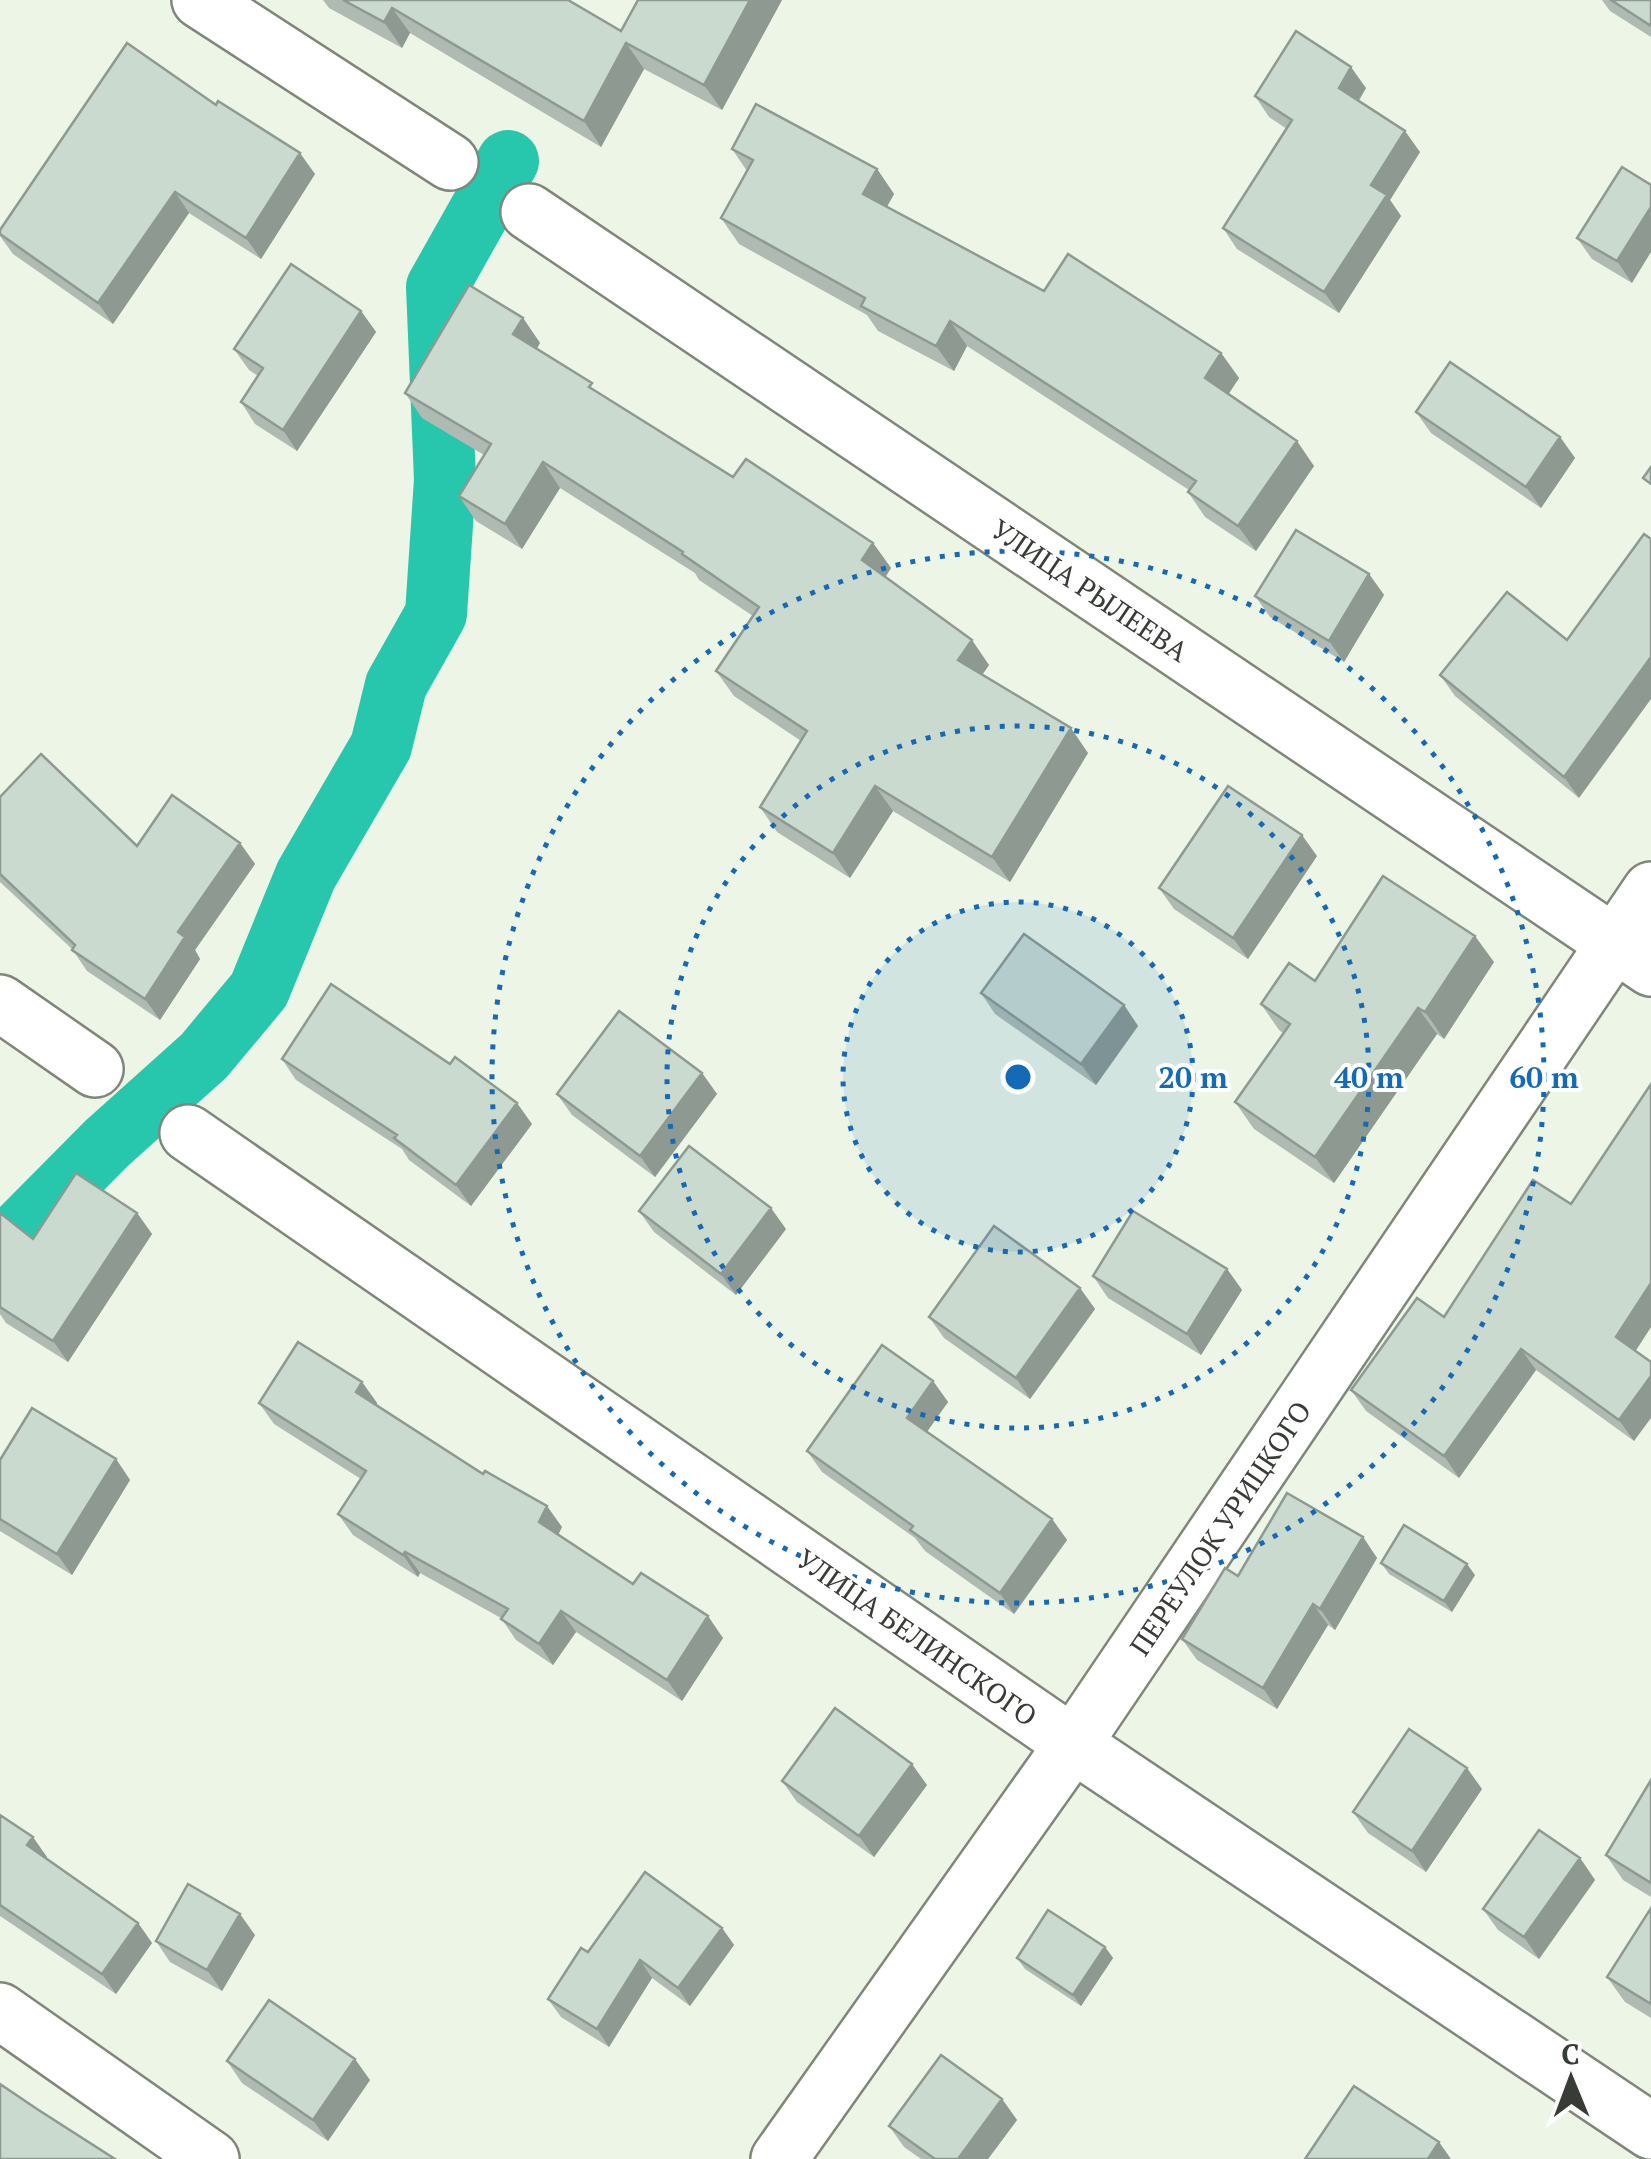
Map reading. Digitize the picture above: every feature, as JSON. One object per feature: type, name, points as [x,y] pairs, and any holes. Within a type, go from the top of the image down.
[{"type":"street","points":[[200,0],[450,162]]},
{"type":"street","name":"УЛИЦА РЫЛЕЕВА","points":[[529,212],[1634,956]]},
{"type":"street","name":"ПЕРЕУЛОК УРИЦКОГО","points":[[779,2159],[1634,956],[1651,890]]},
{"type":"street","points":[[0,1003],[95,1068]]},
{"type":"street","name":"УЛИЦА БЕЛИНСКОГО","points":[[188,1133],[1073,1744],[1651,2131]]},
{"type":"street","points":[[0,2011],[211,2159]]},
{"type":"building","points":[[343,0],[568,0],[621,31],[638,0],[750,0],[704,85],[626,43],[584,121],[392,8],[384,22]]},
{"type":"building","points":[[1611,0],[1651,0],[1651,26]]},
{"type":"building","points":[[1296,31],[1351,67],[1339,88],[1405,131],[1371,185],[1387,195],[1324,292],[1223,228],[1292,120],[1255,96]]},
{"type":"building","points":[[127,43],[216,105],[218,101],[300,153],[246,238],[175,192],[98,303],[0,234],[0,230]]},
{"type":"building","points":[[756,104],[877,169],[863,194],[1044,291],[1068,254],[1221,353],[1205,378],[1297,441],[1238,526],[1188,492],[1196,481],[950,321],[936,346],[861,306],[865,298],[721,218],[753,160],[732,149]]},
{"type":"building","points":[[1622,167],[1651,185],[1651,207],[1617,261],[1577,238]]},
{"type":"building","points":[[291,264],[361,311],[283,430],[241,402],[263,368],[234,349]]},
{"type":"building","points":[[469,285],[523,318],[513,334],[592,383],[589,387],[733,477],[746,459],[873,543],[862,560],[972,640],[958,660],[1071,728],[992,857],[875,786],[833,853],[760,807],[807,731],[716,671],[759,607],[683,552],[543,462],[505,524],[459,496],[491,444],[405,393]]},
{"type":"building","points":[[1450,362],[1560,437],[1526,487],[1416,412]]},
{"type":"building","points":[[1651,467],[1651,484],[1643,478]]},
{"type":"building","points":[[1296,530],[1369,574],[1329,641],[1255,596]]},
{"type":"building","points":[[1644,534],[1651,539],[1651,657],[1564,777],[1440,675],[1507,592],[1567,640]]},
{"type":"building","points":[[41,754],[137,846],[172,795],[240,843],[178,932],[185,937],[145,999],[72,950],[75,945],[0,874],[0,797]]},
{"type":"building","points":[[1228,786],[1302,835],[1233,938],[1159,888]]},
{"type":"building","points":[[1383,876],[1475,936],[1425,1012],[1418,1008],[1315,1157],[1235,1102],[1290,1024],[1261,1004],[1289,963],[1315,981]]},
{"type":"building","points":[[1024,934],[1124,1005],[1081,1064],[981,993]]},
{"type":"building","points":[[331,984],[450,1064],[455,1057],[517,1103],[456,1185],[394,1138],[397,1135],[282,1059]]},
{"type":"building","points":[[619,1011],[702,1073],[640,1156],[557,1094]]},
{"type":"building","points":[[1651,1084],[1651,1283],[1616,1337],[1651,1362],[1651,1376],[1619,1420],[1521,1349],[1444,1456],[1351,1390],[1417,1298],[1444,1317],[1533,1180],[1571,1204]]},
{"type":"building","points":[[689,1146],[771,1208],[721,1274],[639,1211]]},
{"type":"building","points":[[76,1173],[137,1213],[53,1341],[0,1307],[0,1213],[33,1239]]},
{"type":"building","points":[[1133,1211],[1227,1269],[1187,1334],[1093,1276]]},
{"type":"building","points":[[994,1226],[1080,1288],[1016,1378],[929,1317]]},
{"type":"building","points":[[298,1342],[362,1382],[356,1392],[483,1474],[485,1471],[547,1506],[539,1522],[633,1584],[641,1573],[708,1616],[667,1680],[561,1611],[539,1644],[501,1619],[508,1609],[405,1552],[403,1555],[338,1514],[366,1471],[259,1403]]},
{"type":"building","points":[[882,1345],[933,1381],[907,1418],[1052,1519],[1000,1593],[807,1451]]},
{"type":"building","points":[[32,1408],[116,1459],[57,1554],[0,1519],[0,1460]]},
{"type":"building","points":[[1287,1493],[1363,1537],[1320,1609],[1313,1604],[1263,1688],[1182,1639],[1225,1568],[1238,1576]]},
{"type":"building","points":[[1404,1525],[1467,1564],[1444,1601],[1381,1563]]},
{"type":"building","points":[[835,1708],[912,1764],[859,1836],[782,1781]]},
{"type":"building","points":[[1409,1729],[1467,1768],[1412,1851],[1353,1812]]},
{"type":"building","points":[[1651,1780],[1651,1883],[1606,1855]]},
{"type":"building","points":[[0,1815],[33,1837],[27,1845],[138,1923],[102,1974],[0,1905]]},
{"type":"building","points":[[1539,1830],[1580,1858],[1524,1937],[1483,1909]]},
{"type":"building","points":[[645,1872],[722,1928],[678,1988],[640,1960],[597,2029],[548,1999],[581,1948],[588,1952]]},
{"type":"building","points":[[188,1884],[240,1914],[207,1970],[156,1941]]},
{"type":"building","points":[[1651,1908],[1651,2004],[1607,1977]]},
{"type":"building","points":[[1048,1910],[1105,1947],[1073,1995],[1017,1958]]},
{"type":"building","points":[[269,2000],[355,2059],[313,2120],[227,2061]]},
{"type":"building","points":[[941,2055],[1002,2099],[958,2159],[935,2159],[889,2126]]},
{"type":"building","points":[[0,2084],[37,2109],[115,2159],[0,2159]]},
{"type":"building","points":[[1354,2086],[1439,2142],[1428,2159],[1305,2159]]},
{"type":"waterway","points":[[0,1251],[107,1143],[204,1056],[259,990],[306,875],[381,746],[396,685],[436,614],[445,480],[437,287],[508,161]]}]
